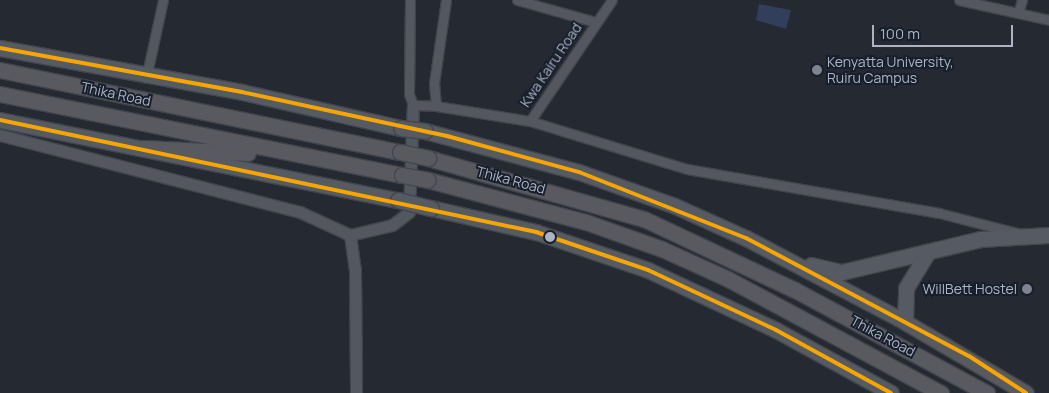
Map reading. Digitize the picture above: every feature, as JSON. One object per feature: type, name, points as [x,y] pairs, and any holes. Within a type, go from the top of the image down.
[{"type":"highway","name":"Thika Road","points":[[0,70],[428,158],[573,196],[653,222],[795,290],[987,393]]},
{"type":"highway","name":"Thika Road","points":[[0,94],[428,180],[586,222],[662,249],[728,278],[941,393]]},
{"type":"highway","points":[[143,148],[297,155]]},
{"type":"highway","points":[[905,322],[1026,393]]},
{"type":"main road","name":"Thika Road","points":[[0,48],[146,78],[242,92],[402,128],[425,131],[636,191],[794,262],[905,322]]},
{"type":"main road","points":[[0,120],[398,200],[536,232],[648,270],[776,330],[891,393]]},
{"type":"main road","points":[[794,262],[842,272],[928,252],[1021,234],[1049,235]]},
{"type":"main road","points":[[905,322],[906,288],[928,252]]},
{"type":"street","points":[[146,78],[163,0]]},
{"type":"street","points":[[0,135],[300,212],[350,235],[392,225],[409,212],[413,105],[409,94],[410,0]]},
{"type":"street","points":[[436,106],[434,83],[446,0]]},
{"type":"street","points":[[517,0],[596,22]]},
{"type":"street","name":"Kwa Kairu Road","points":[[530,121],[612,0]]},
{"type":"street","points":[[959,0],[1049,20]]},
{"type":"street","points":[[1018,13],[1022,0]]},
{"type":"street","points":[[413,105],[436,106],[530,121],[687,169],[939,213],[1021,234]]},
{"type":"street","points":[[350,235],[355,270],[356,393]]},
{"type":"water","points":[[759,4],[791,10],[786,29],[756,20]]},
{"type":"transit line","points":[[0,48],[242,92],[447,136],[579,172],[746,238],[969,356],[1026,393]]},
{"type":"transit line","points":[[0,120],[536,232],[648,270],[776,330],[891,393]]},
{"type":"place","name":"Kenyatta University, Ruiru Campus","points":[[817,70]]},
{"type":"place","name":"WillBett Hostel","points":[[1027,289]]}]
